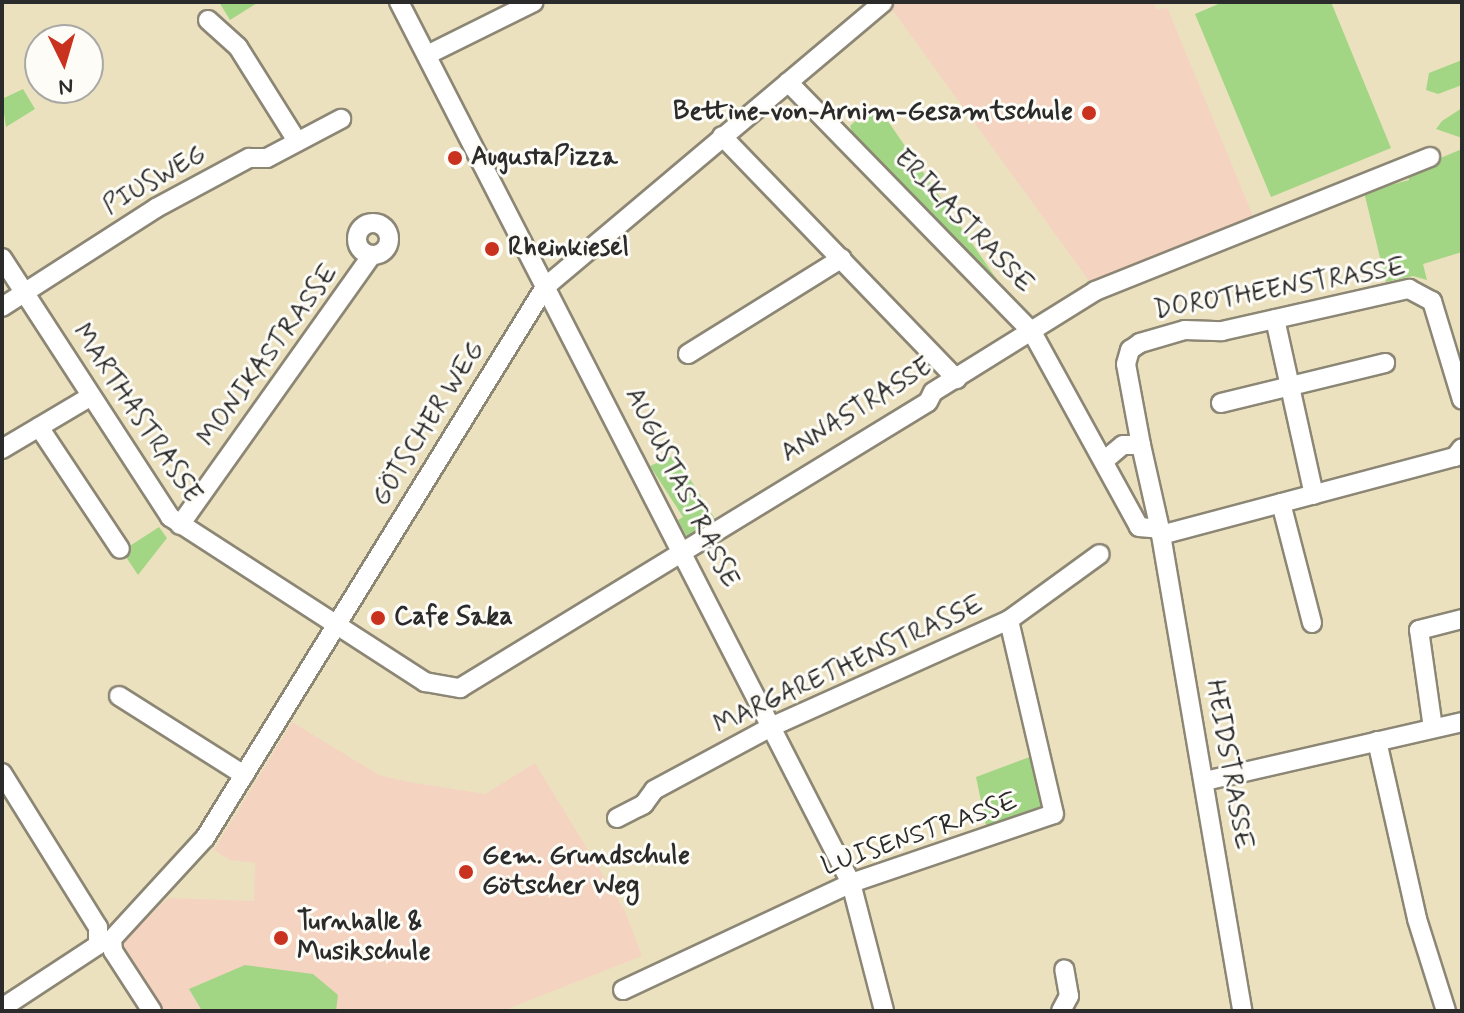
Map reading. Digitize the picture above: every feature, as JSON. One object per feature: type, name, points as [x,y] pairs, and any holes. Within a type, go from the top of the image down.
[{"type":"street","name":"AUGUSTASTRASSE","points":[[399,2],[684,552],[851,883],[884,1011]]},
{"type":"street","points":[[427,55],[534,2]]},
{"type":"street","name":"GÖTSCHER WEG","points":[[105,948],[117,930],[205,838],[545,287],[883,2]]},
{"type":"street","points":[[208,20],[238,47],[297,141]]},
{"type":"street","name":"ERIKASTRASSE","points":[[788,82],[1032,332]]},
{"type":"street","name":"PIUSWEG","points":[[2,307],[156,208],[249,158],[267,158],[341,119]]},
{"type":"street","points":[[722,136],[957,379]]},
{"type":"street","name":"ANNASTRASSE","points":[[335,624],[425,682],[460,688],[684,552],[1095,291],[1430,157]]},
{"type":"street","name":"MONIKASTRASSE","points":[[180,525],[372,255]]},
{"type":"street","name":"MARTHASTRASSE","points":[[2,258],[88,398],[180,525],[335,624]]},
{"type":"street","points":[[688,354],[842,258]]},
{"type":"street","name":"DOROTHEENSTRASSE","points":[[1141,445],[1126,364],[1130,350],[1185,330],[1222,331],[1393,291],[1421,291],[1432,301],[1462,400]]},
{"type":"street","points":[[1275,319],[1314,495]]},
{"type":"street","points":[[1032,332],[1105,460],[1139,527],[1160,532],[1314,495],[1455,457],[1462,448]]},
{"type":"street","points":[[1221,403],[1385,363]]},
{"type":"street","points":[[2,449],[88,398]]},
{"type":"street","points":[[39,427],[120,549]]},
{"type":"street","points":[[1105,460],[1123,445],[1141,445]]},
{"type":"street","name":"HEIDSTRASSE","points":[[1141,445],[1205,781],[1242,1011]]},
{"type":"street","points":[[1281,503],[1312,623]]},
{"type":"street","name":"MARGARETHENSTRASSE","points":[[617,818],[644,804],[654,790],[773,726],[1009,620],[1100,554]]},
{"type":"street","points":[[1433,728],[1419,630],[1462,619]]},
{"type":"street","name":"LUISENSTRASSE","points":[[623,990],[851,883],[1054,814],[1009,620]]},
{"type":"street","points":[[119,696],[244,775]]},
{"type":"street","points":[[1205,781],[1462,722]]},
{"type":"street","points":[[1377,741],[1417,919],[1446,1011]]},
{"type":"street","points":[[2,773],[98,927],[105,948],[152,1011]]},
{"type":"street","points":[[2,1008],[105,948]]},
{"type":"street","points":[[1061,1011],[1069,996],[1064,969]]},
{"type":"shaded area","name":"Bettine-von-Arnim-Gesamtschule","points":[[898,2],[1153,2],[1157,10],[1167,7],[1253,216],[1213,232],[1205,241],[1090,282],[891,8]]},
{"type":"shaded area","name":"Gem. Grundschule Götscher Weg","points":[[292,722],[379,775],[409,782],[485,794],[535,763],[625,911],[642,956],[502,1011],[158,1011],[117,948],[168,898],[254,901],[255,863],[230,860],[214,850]]},
{"type":"green space","points":[[219,2],[259,2],[230,20]]},
{"type":"green space","points":[[1223,2],[1331,2],[1391,148],[1271,197],[1195,14]]},
{"type":"green space","points":[[1462,60],[1462,85],[1438,94],[1426,90],[1429,73]]},
{"type":"green space","points":[[23,89],[24,104],[32,104],[35,109],[6,127],[2,99]]},
{"type":"green space","points":[[1462,108],[1462,138],[1436,129],[1442,121]]},
{"type":"green space","points":[[865,112],[883,114],[1000,284],[852,132],[850,126]]},
{"type":"green space","points":[[1462,149],[1462,252],[1423,264],[1427,280],[1413,276],[1386,282],[1364,192],[1409,180],[1407,172]]},
{"type":"green space","points":[[675,455],[717,522],[688,539],[678,520],[683,517],[650,466]]},
{"type":"green space","points":[[159,527],[167,538],[138,575],[122,551]]},
{"type":"green space","points":[[1035,755],[1041,807],[987,830],[976,777]]},
{"type":"green space","points":[[245,965],[313,974],[338,995],[336,1011],[202,1011],[189,989]]},
{"type":"place","name":"Bettine-von-Arnim-Gesamtschule","points":[[1089,113]]},
{"type":"place","name":"AugustaPizza","points":[[455,158]]},
{"type":"place","name":"Rheinkiesel","points":[[492,249]]},
{"type":"place","name":"Cafe Saka","points":[[378,618]]},
{"type":"place","name":"Gem. Grundschule Götscher Weg","points":[[466,872]]},
{"type":"place","name":"Turnhalle & Musikschule","points":[[281,938]]}]
